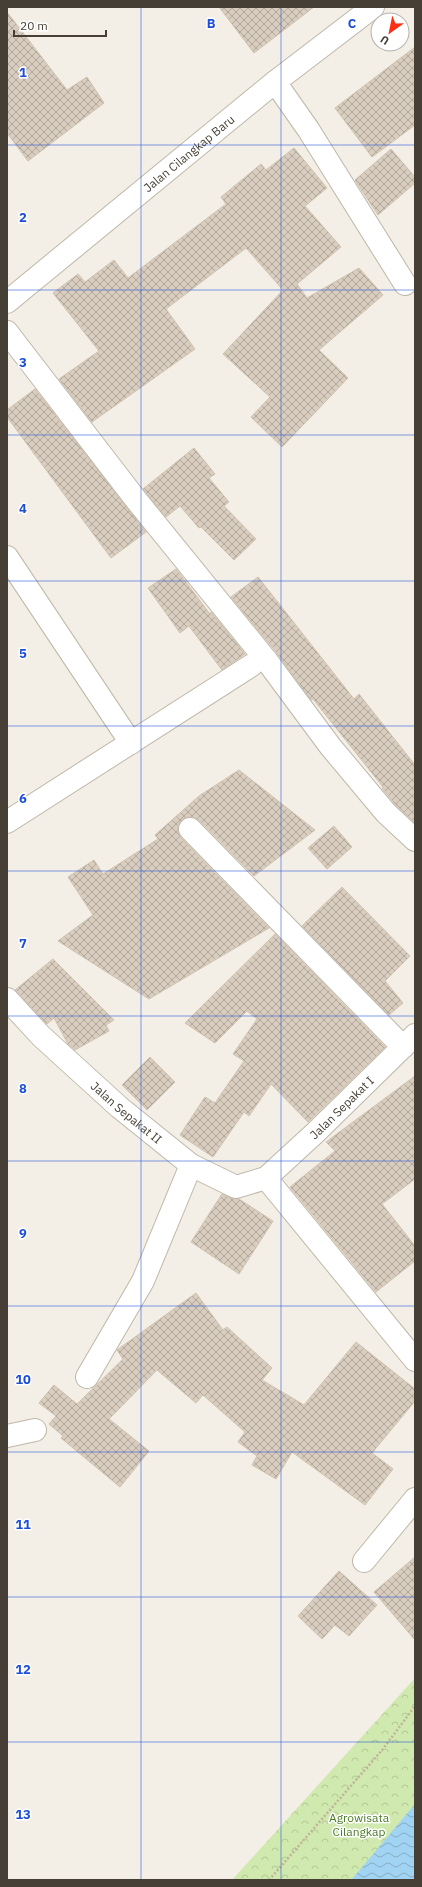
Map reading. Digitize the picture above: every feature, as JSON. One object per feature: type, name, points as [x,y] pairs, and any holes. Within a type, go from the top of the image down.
[{"type":"street","name":"Jalan Cilangkap Baru","points":[[7,302],[275,82],[373,7]]},
{"type":"street","points":[[275,82],[308,129],[405,284]]},
{"type":"street","points":[[7,332],[137,501],[267,662],[330,746],[386,813],[415,840]]},
{"type":"street","points":[[7,557],[131,743]]},
{"type":"street","points":[[7,822],[252,665]]},
{"type":"street","points":[[190,829],[409,1041]]},
{"type":"street","name":"Jalan Sepakat II","points":[[7,999],[41,1036],[119,1107],[191,1165],[236,1187],[266,1178]]},
{"type":"street","name":"Jalan Sepakat I","points":[[266,1178],[315,1133],[409,1041]]},
{"type":"street","points":[[87,1377],[144,1281],[191,1165]]},
{"type":"street","points":[[266,1178],[415,1360]]},
{"type":"street","points":[[7,1436],[35,1430]]},
{"type":"street","points":[[364,1561],[415,1499]]},
{"type":"path","points":[[269,1880],[383,1749],[415,1706]]},
{"type":"green space","name":"Agrowisata Cilangkap","points":[[415,1678],[415,1880],[232,1880]]},
{"type":"water","points":[[415,1804],[415,1880],[351,1880],[358,1872]]},
{"type":"building","points":[[219,7],[314,7],[254,53]]},
{"type":"building","points":[[7,12],[67,90],[87,77],[104,103],[28,161],[7,133]]},
{"type":"building","points":[[415,47],[415,125],[372,157],[335,108]]},
{"type":"building","points":[[294,148],[327,188],[305,206],[341,247],[297,284],[307,298],[359,268],[383,295],[319,350],[348,378],[282,447],[251,417],[270,397],[223,354],[283,290],[246,248],[166,309],[195,349],[92,422],[59,379],[99,351],[53,293],[78,274],[85,282],[114,260],[128,278],[226,204],[221,197],[261,164],[266,170]]},
{"type":"building","points":[[391,149],[415,177],[415,183],[378,215],[355,180]]},
{"type":"building","points":[[35,389],[146,532],[111,558],[7,417],[7,410]]},
{"type":"building","points":[[194,448],[215,474],[209,478],[229,502],[224,506],[256,539],[234,560],[201,527],[199,528],[180,506],[166,517],[143,489]]},
{"type":"building","points":[[176,569],[210,614],[211,612],[245,654],[222,670],[189,626],[180,633],[148,588]]},
{"type":"building","points":[[258,577],[354,699],[359,694],[415,765],[415,823],[395,804],[313,699],[311,700],[277,653],[231,597]]},
{"type":"building","points":[[239,770],[315,830],[254,876],[199,820],[194,817],[187,817],[182,820],[178,825],[178,832],[181,838],[269,928],[149,999],[58,941],[93,915],[68,877],[94,860],[103,874],[158,839],[155,835],[199,796]]},
{"type":"building","points":[[334,826],[352,847],[327,869],[308,848]]},
{"type":"building","points":[[342,887],[410,956],[385,981],[403,1003],[389,1015],[302,926]]},
{"type":"building","points":[[275,934],[385,1047],[308,1122],[271,1084],[249,1116],[244,1112],[213,1157],[180,1135],[205,1097],[215,1103],[244,1061],[233,1054],[257,1019],[247,1011],[215,1043],[185,1023]]},
{"type":"building","points":[[53,959],[114,1020],[106,1025],[109,1031],[75,1050],[68,1044],[54,1018],[47,1024],[15,990]]},
{"type":"building","points":[[150,1057],[175,1082],[147,1110],[122,1085]]},
{"type":"building","points":[[415,1076],[415,1179],[382,1204],[415,1246],[415,1261],[376,1292],[290,1187],[335,1151],[326,1142]]},
{"type":"building","points":[[222,1194],[231,1198],[239,1199],[273,1221],[239,1274],[191,1242]]},
{"type":"building","points":[[196,1293],[223,1330],[227,1327],[272,1368],[262,1380],[304,1405],[356,1342],[415,1389],[415,1401],[372,1453],[393,1469],[365,1505],[292,1452],[276,1479],[252,1465],[257,1456],[238,1442],[245,1432],[203,1395],[196,1403],[157,1370],[109,1419],[149,1451],[120,1487],[61,1438],[63,1436],[49,1424],[56,1416],[39,1403],[54,1385],[77,1404],[123,1359],[117,1350]]},
{"type":"building","points":[[415,1557],[415,1640],[374,1592]]},
{"type":"building","points":[[339,1571],[377,1605],[349,1636],[335,1625],[322,1639],[298,1616]]}]
